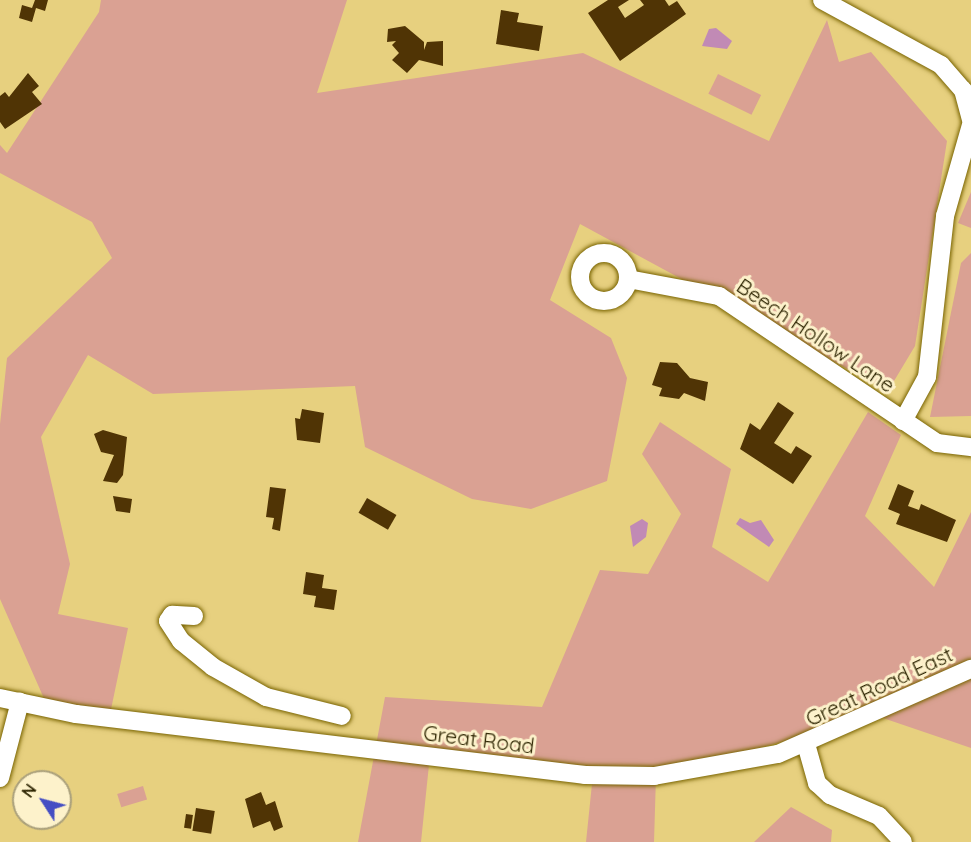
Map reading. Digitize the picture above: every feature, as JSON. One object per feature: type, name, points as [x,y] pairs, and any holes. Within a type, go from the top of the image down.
[{"type":"street","points":[[822,0],[941,65],[963,90],[971,119]]},
{"type":"street","points":[[903,421],[927,377],[945,216],[971,125]]},
{"type":"street","name":"Beech Hollow Lane","points":[[628,279],[698,290],[741,307],[937,443],[971,447]]},
{"type":"street","points":[[194,616],[172,615],[168,621],[181,642],[213,667],[266,696],[342,716]]},
{"type":"street","name":"Great Road East","points":[[806,744],[971,669]]},
{"type":"street","name":"Great Road","points":[[0,698],[76,714],[613,777],[734,765],[806,744]]},
{"type":"street","points":[[0,778],[20,702]]},
{"type":"street","points":[[806,744],[817,783],[830,795],[879,816],[903,842]]},
{"type":"shaded area","points":[[101,0],[347,0],[317,93],[583,53],[769,141],[827,20],[839,62],[871,52],[947,141],[915,346],[888,391],[580,224],[550,300],[611,338],[627,378],[607,481],[531,509],[472,499],[365,447],[355,386],[153,394],[88,355],[41,437],[70,564],[58,614],[128,628],[109,719],[46,703],[0,599],[0,424],[7,358],[112,258],[92,222],[0,173],[0,145],[7,153],[99,12]]},
{"type":"shaded area","points":[[716,28],[732,41],[727,49],[702,46],[709,29]]},
{"type":"shaded area","points":[[718,74],[761,95],[751,115],[708,94]]},
{"type":"shaded area","points":[[971,192],[971,228],[958,223]]},
{"type":"shaded area","points":[[971,253],[971,416],[930,417],[961,263]]},
{"type":"shaded area","points":[[868,412],[901,435],[865,516],[934,587],[971,512],[971,748],[877,716],[656,776],[654,842],[586,842],[593,774],[430,755],[421,842],[358,842],[385,697],[542,707],[600,570],[648,574],[681,514],[642,454],[660,422],[731,469],[712,547],[768,582]]},
{"type":"shaded area","points":[[740,518],[750,523],[761,520],[774,540],[769,547],[736,524]]},
{"type":"shaded area","points":[[642,519],[648,523],[646,537],[633,547],[630,526]]},
{"type":"shaded area","points":[[143,786],[147,799],[121,807],[117,794]]},
{"type":"shaded area","points":[[791,807],[832,830],[831,842],[754,842]]},
{"type":"building","points":[[35,0],[48,0],[45,11],[36,8],[32,22],[19,18],[22,5],[32,8]]},
{"type":"building","points":[[608,0],[629,0],[618,7],[625,18],[644,5],[640,0],[665,0],[669,6],[677,1],[686,14],[620,61],[588,13]]},
{"type":"building","points":[[501,10],[519,13],[517,22],[543,26],[539,51],[496,44]]},
{"type":"building","points":[[405,26],[424,42],[424,50],[427,42],[443,41],[443,66],[419,60],[407,73],[392,60],[399,53],[392,45],[396,41],[387,42],[388,29]]},
{"type":"building","points":[[28,73],[39,86],[32,92],[42,104],[5,129],[0,122],[0,96],[5,92],[9,97]]},
{"type":"building","points":[[660,362],[677,363],[690,378],[708,382],[705,401],[684,393],[679,399],[659,396],[662,388],[652,385]]},
{"type":"building","points":[[778,402],[794,413],[774,443],[791,454],[796,446],[812,456],[793,484],[740,449],[750,423],[760,430]]},
{"type":"building","points":[[302,409],[324,413],[320,443],[297,440],[295,418],[300,419]]},
{"type":"building","points":[[103,430],[127,437],[123,475],[117,483],[103,481],[114,455],[101,452],[94,434]]},
{"type":"building","points":[[898,484],[914,491],[908,506],[919,510],[921,504],[956,520],[947,542],[896,524],[900,514],[888,509]]},
{"type":"building","points":[[270,487],[286,489],[280,531],[272,529],[274,518],[266,517]]},
{"type":"building","points":[[113,496],[132,499],[130,513],[116,511]]},
{"type":"building","points":[[367,498],[396,515],[388,530],[358,513]]},
{"type":"building","points":[[306,572],[324,575],[322,588],[337,590],[334,610],[314,607],[316,596],[303,594]]},
{"type":"building","points":[[261,792],[266,805],[275,801],[283,827],[274,831],[270,821],[253,828],[245,799]]},
{"type":"building","points":[[196,808],[215,811],[211,834],[192,831]]},
{"type":"building","points":[[186,814],[193,815],[191,829],[184,828]]}]
